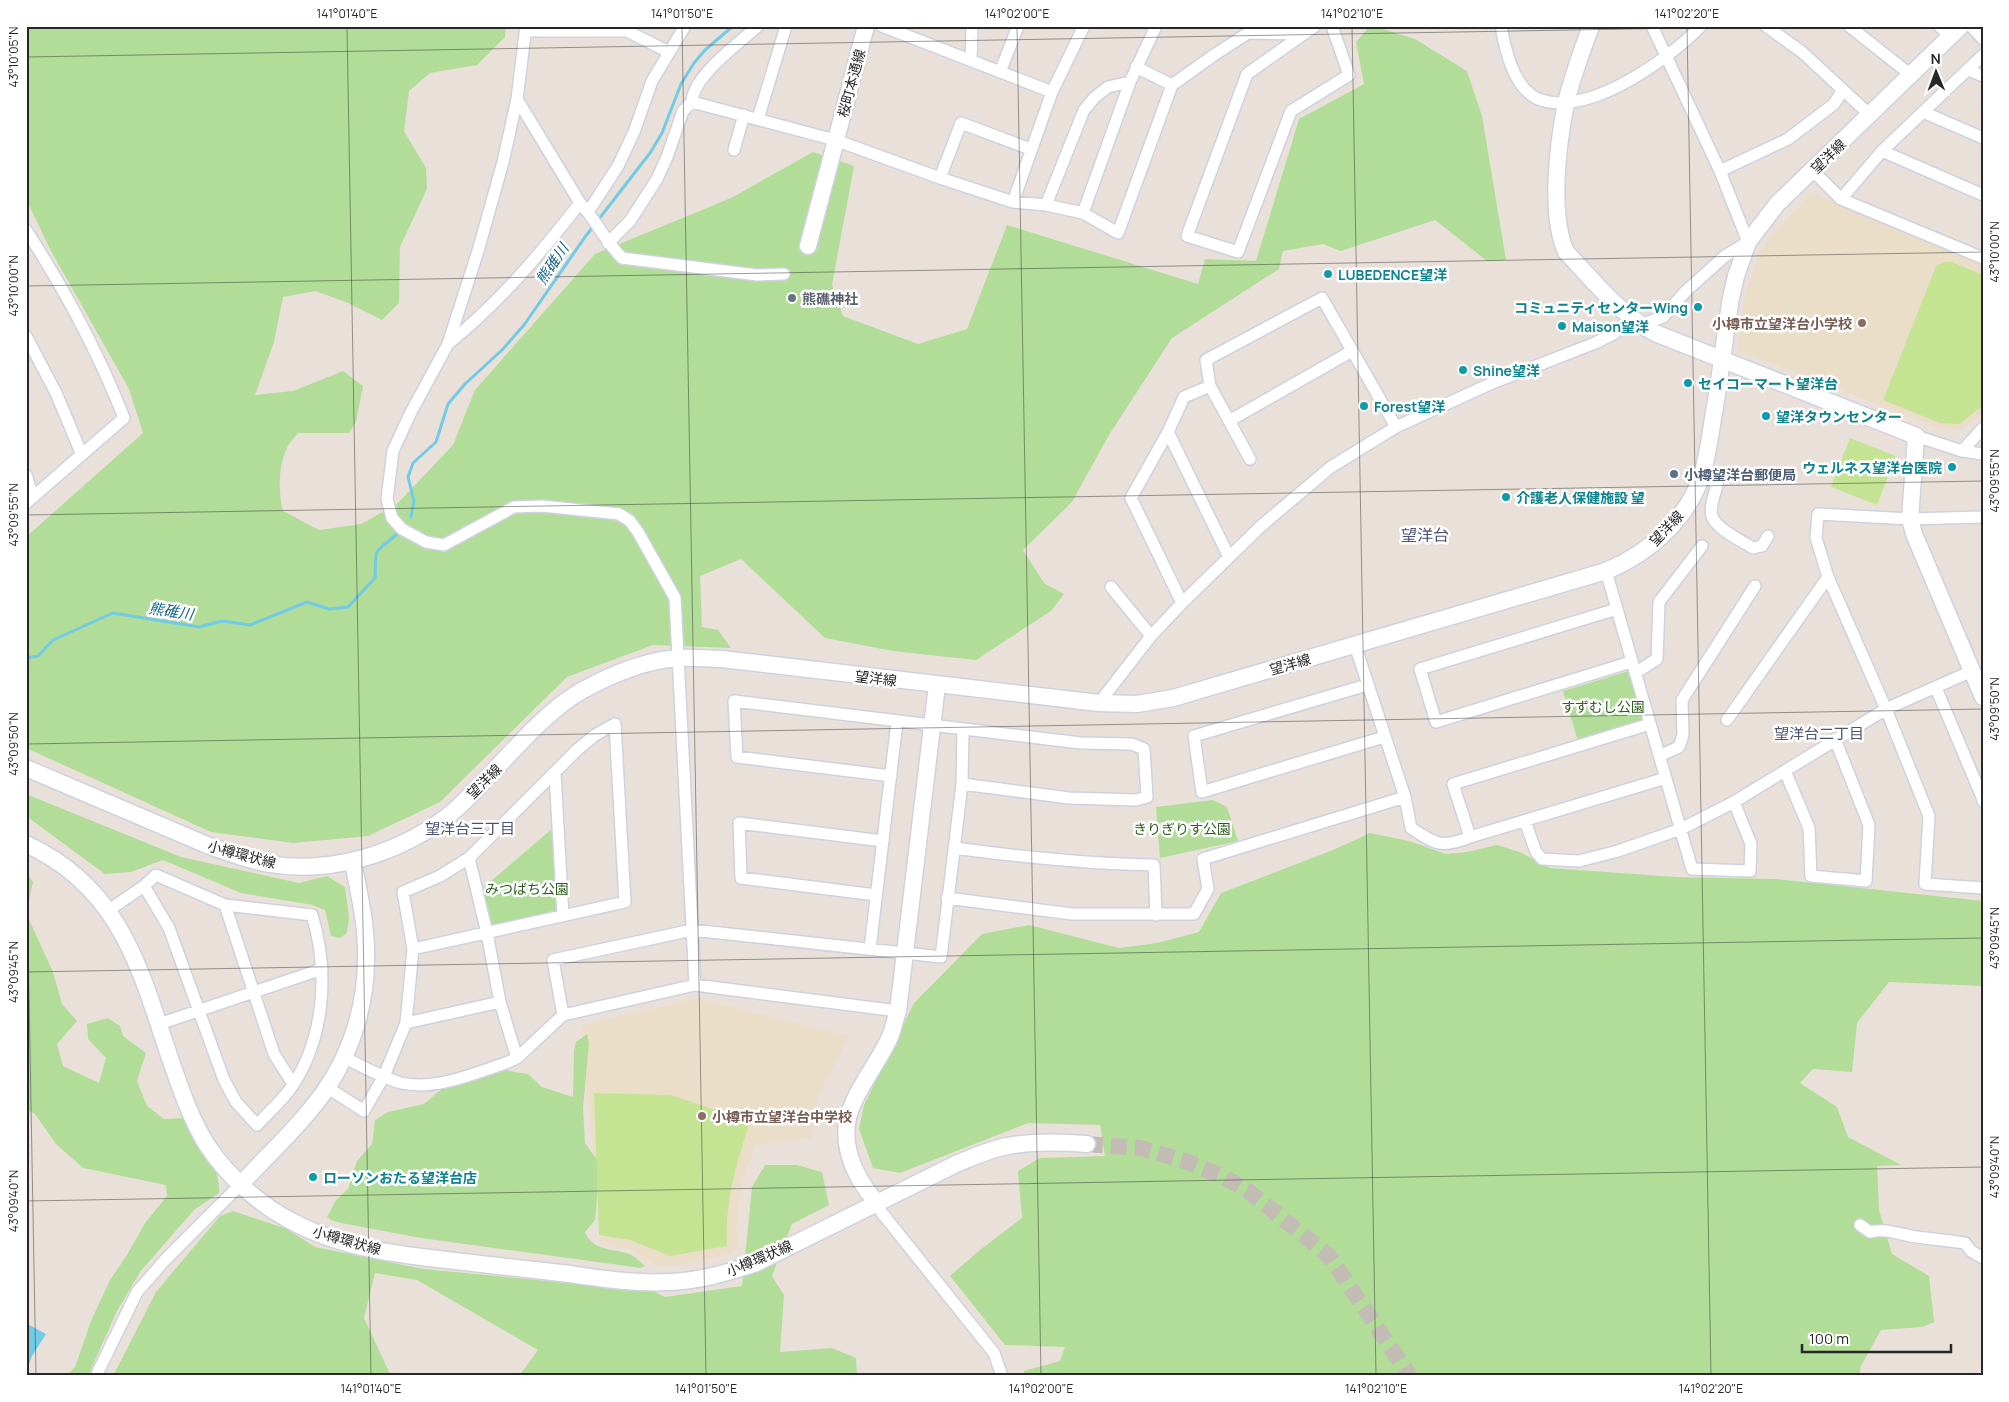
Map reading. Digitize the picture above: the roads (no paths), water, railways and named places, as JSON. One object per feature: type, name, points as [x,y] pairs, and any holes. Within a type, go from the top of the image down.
[{"type":"street","points":[[590,215],[618,166],[634,132],[652,81],[685,26]]},
{"type":"street","points":[[608,243],[630,221],[657,179],[683,111],[692,102],[692,95],[696,87],[709,70],[758,26]]},
{"type":"street","points":[[758,119],[786,26]]},
{"type":"street","name":"桜町本通線","points":[[808,246],[866,26]]},
{"type":"street","points":[[882,26],[1052,92]]},
{"type":"street","points":[[971,60],[972,26]]},
{"type":"street","points":[[1000,72],[1018,26]]},
{"type":"street","points":[[1013,202],[1030,149],[1052,92],[1084,26]]},
{"type":"street","points":[[1083,214],[1130,82],[1156,26]]},
{"type":"street","points":[[1315,26],[1247,74],[1188,236],[1238,252],[1291,111],[1349,75],[1332,26]]},
{"type":"street","points":[[1501,26],[1505,53],[1510,66],[1526,90],[1540,100],[1566,102],[1591,97],[1622,84],[1667,57],[1701,26]]},
{"type":"street","points":[[1591,26],[1566,102],[1558,169],[1558,213],[1561,240],[1566,252],[1636,322],[1672,340],[1916,436],[1975,455],[1983,454]]},
{"type":"street","points":[[1099,703],[1150,636],[1182,603],[1261,526],[1330,467],[1396,427],[1498,381],[1595,343],[1636,322],[1663,317],[1686,291],[1725,256],[1748,242],[1720,171],[1652,26]]},
{"type":"street","points":[[1766,26],[1802,52],[1870,115]]},
{"type":"street","points":[[1849,26],[1911,75]]},
{"type":"street","points":[[1971,26],[1983,39]]},
{"type":"street","points":[[669,52],[627,31],[526,29],[517,99],[481,242],[448,344],[410,414],[393,451],[387,499],[392,518],[402,530],[426,542],[444,545],[514,507],[542,506],[619,514],[630,521],[638,532],[675,598],[695,985]]},
{"type":"street","name":"望洋線","points":[[353,862],[411,841],[445,818],[472,794],[542,721],[582,691],[640,666],[679,658],[722,659],[1099,703],[1137,704],[1173,698],[1606,571],[1624,564],[1643,552],[1663,535],[1681,514],[1696,489],[1708,446],[1731,298],[1736,276],[1748,242],[1777,204],[1911,75],[1950,30]]},
{"type":"street","points":[[692,102],[835,140],[1013,202],[1046,205],[1083,214],[1118,233],[1172,85],[1248,33],[1304,34]]},
{"type":"street","points":[[1841,199],[1882,151],[1983,56]]},
{"type":"street","points":[[1136,67],[1172,85]]},
{"type":"street","points":[[1968,70],[1983,76]]},
{"type":"street","points":[[1046,205],[1084,110],[1108,86],[1130,82]]},
{"type":"street","points":[[1720,171],[1788,139],[1834,104],[1843,90]]},
{"type":"street","points":[[517,99],[580,203],[608,243],[622,258],[757,275],[784,274]]},
{"type":"street","points":[[1923,112],[1983,138]]},
{"type":"street","points":[[734,150],[744,115]]},
{"type":"street","points":[[940,178],[961,123],[1030,149]]},
{"type":"street","points":[[1882,151],[1983,195]]},
{"type":"street","points":[[1813,171],[1841,199],[1983,258]]},
{"type":"street","points":[[448,344],[500,298],[580,203]]},
{"type":"street","points":[[26,230],[59,281],[86,332],[124,418],[30,500]]},
{"type":"street","points":[[1250,460],[1210,386],[1206,360],[1322,298],[1396,427]]},
{"type":"street","points":[[26,336],[56,393],[82,455]]},
{"type":"street","points":[[1229,421],[1352,351]]},
{"type":"street","points":[[1182,603],[1131,498],[1168,432],[1184,397],[1210,386]]},
{"type":"street","points":[[1962,451],[1983,428]]},
{"type":"street","points":[[1168,432],[1229,557]]},
{"type":"street","points":[[1916,436],[1910,519],[1914,534],[1983,697]]},
{"type":"street","points":[[1702,472],[1717,485],[1712,507],[1712,516],[1717,525],[1753,548],[1762,546],[1768,536]]},
{"type":"street","points":[[26,475],[30,500]]},
{"type":"street","points":[[1983,517],[1910,519],[1818,514],[1816,538],[1828,576],[1886,709],[1929,816],[1925,884],[1983,888]]},
{"type":"street","points":[[1617,609],[1420,669],[1436,722],[1633,668],[1657,659],[1659,602],[1702,546]]},
{"type":"street","points":[[1606,571],[1692,869],[1750,871],[1752,844],[1734,802]]},
{"type":"street","points":[[1727,720],[1828,576]]},
{"type":"street","points":[[1659,756],[1679,747],[1683,735],[1682,700],[1756,586]]},
{"type":"street","points":[[1110,587],[1150,636]]},
{"type":"street","points":[[1355,645],[1404,798],[1411,828],[1436,844],[1457,842],[1666,778]]},
{"type":"street","points":[[1525,821],[1536,852],[1542,859],[1579,861],[1618,851],[1681,829],[1734,802],[1886,709],[1972,671]]},
{"type":"street","points":[[936,685],[898,1011],[890,1037],[853,1102],[846,1135],[849,1154],[863,1188],[877,1203],[882,1213],[923,1267],[994,1353],[1002,1376]]},
{"type":"street","points":[[1367,685],[1194,736],[1202,792],[1384,737]]},
{"type":"street","points":[[1936,688],[1983,802]]},
{"type":"street","points":[[891,776],[737,757],[734,701],[1081,743],[1132,744],[1144,749],[1147,797],[1136,800],[1069,798],[962,784]]},
{"type":"street","points":[[870,949],[897,722]]},
{"type":"street","points":[[328,1088],[364,1111],[384,1076],[406,1023],[413,949],[403,892],[440,876],[469,858],[577,750],[615,724],[625,902],[413,949]]},
{"type":"street","points":[[1470,837],[1453,784],[1650,724]]},
{"type":"street","points":[[563,1015],[553,960],[692,930],[941,957],[962,784],[963,729]]},
{"type":"street","points":[[1785,771],[1808,828],[1811,876],[1866,881],[1869,825],[1835,739]]},
{"type":"street","name":"小樽環状線","points":[[26,768],[198,841],[236,855],[282,865],[330,866],[353,862]]},
{"type":"street","points":[[555,773],[563,916]]},
{"type":"street","points":[[948,898],[1072,914],[1156,916],[1194,914],[1208,889],[1203,859],[1404,798]]},
{"type":"street","points":[[876,895],[741,878],[739,823],[883,841]]},
{"type":"street","name":"小樽環状線","points":[[26,844],[42,851],[74,875],[109,910],[134,955],[183,1096],[207,1146],[241,1184],[277,1213],[297,1224],[343,1242],[405,1254],[629,1282],[671,1282],[721,1275],[754,1264],[956,1164],[990,1150],[1008,1146],[1056,1142],[1087,1144]]},
{"type":"street","points":[[954,848],[1027,858],[1092,864],[1154,865],[1156,916]]},
{"type":"street","points":[[469,858],[487,933],[500,1002],[517,1058]]},
{"type":"street","points":[[96,1376],[137,1292],[166,1259],[304,1118],[328,1088],[345,1058],[359,1016],[364,989],[366,959],[364,920],[353,862]]},
{"type":"street","points":[[109,910],[144,886],[156,875],[225,905],[312,915],[318,938],[322,969],[322,990],[309,1055],[293,1084],[257,1125],[236,1102],[224,1080],[170,928],[144,886]]},
{"type":"street","points":[[225,905],[274,1054],[293,1084]]},
{"type":"street","points":[[159,1024],[322,969]]},
{"type":"street","points":[[345,1058],[401,1083],[417,1085],[434,1083],[506,1063],[517,1058],[563,1015],[695,985],[898,1011]]},
{"type":"street","points":[[406,1023],[500,1002]]},
{"type":"street","points":[[1860,1225],[1870,1232],[1892,1231],[1905,1235],[1965,1243],[1971,1251],[1983,1258]]},
{"type":"water","points":[[26,1323],[46,1334],[32,1356],[26,1373]]},
{"type":"waterway","name":"熊碓川","points":[[411,517],[414,501],[408,477],[413,463],[436,442],[448,404],[465,384],[502,350],[524,325],[585,237],[650,153],[662,133],[681,84],[694,63],[705,50],[733,26]]},
{"type":"waterway","name":"熊碓川","points":[[26,658],[38,656],[53,640],[113,613],[199,627],[222,621],[250,625],[307,602],[329,609],[348,607],[375,578],[376,554],[379,549],[396,535]]},
{"type":"tunnel","points":[[1087,1144],[1141,1148],[1185,1161],[1224,1177],[1247,1190],[1329,1256],[1410,1376]]},
{"type":"place","name":"LUBEDENCE望洋","points":[[1328,274]]},
{"type":"place","name":"熊礁神社","points":[[792,298]]},
{"type":"place","name":"コミュニティセンターWing","points":[[1698,307]]},
{"type":"place","name":"小樽市立望洋台小学校","points":[[1862,323]]},
{"type":"place","name":"Maison望洋","points":[[1562,326]]},
{"type":"place","name":"Shine望洋","points":[[1463,370]]},
{"type":"place","name":"セイコーマート望洋台","points":[[1688,383]]},
{"type":"place","name":"Forest望洋","points":[[1364,406]]},
{"type":"place","name":"望洋タウンセンター","points":[[1766,416]]},
{"type":"place","name":"ウェルネス望洋台医院","points":[[1952,467]]},
{"type":"place","name":"小樽望洋台郵便局","points":[[1674,474]]},
{"type":"place","name":"介護老人保健施設 望","points":[[1506,497]]},
{"type":"place","name":"小樽市立望洋台中学校","points":[[702,1116]]},
{"type":"place","name":"ローソンおたる望洋台店","points":[[313,1177]]},
{"type":"district","name":"望洋台","points":[[1425,535]]},
{"type":"district","name":"望洋台二丁目","points":[[1819,733]]},
{"type":"district","name":"望洋台三丁目","points":[[470,828]]},
{"type":"park label","name":"すずむし公園","points":[[1603,706]]},
{"type":"park label","name":"きりぎりす公園","points":[[1182,828]]},
{"type":"park label","name":"みつばち公園","points":[[527,888]]}]
